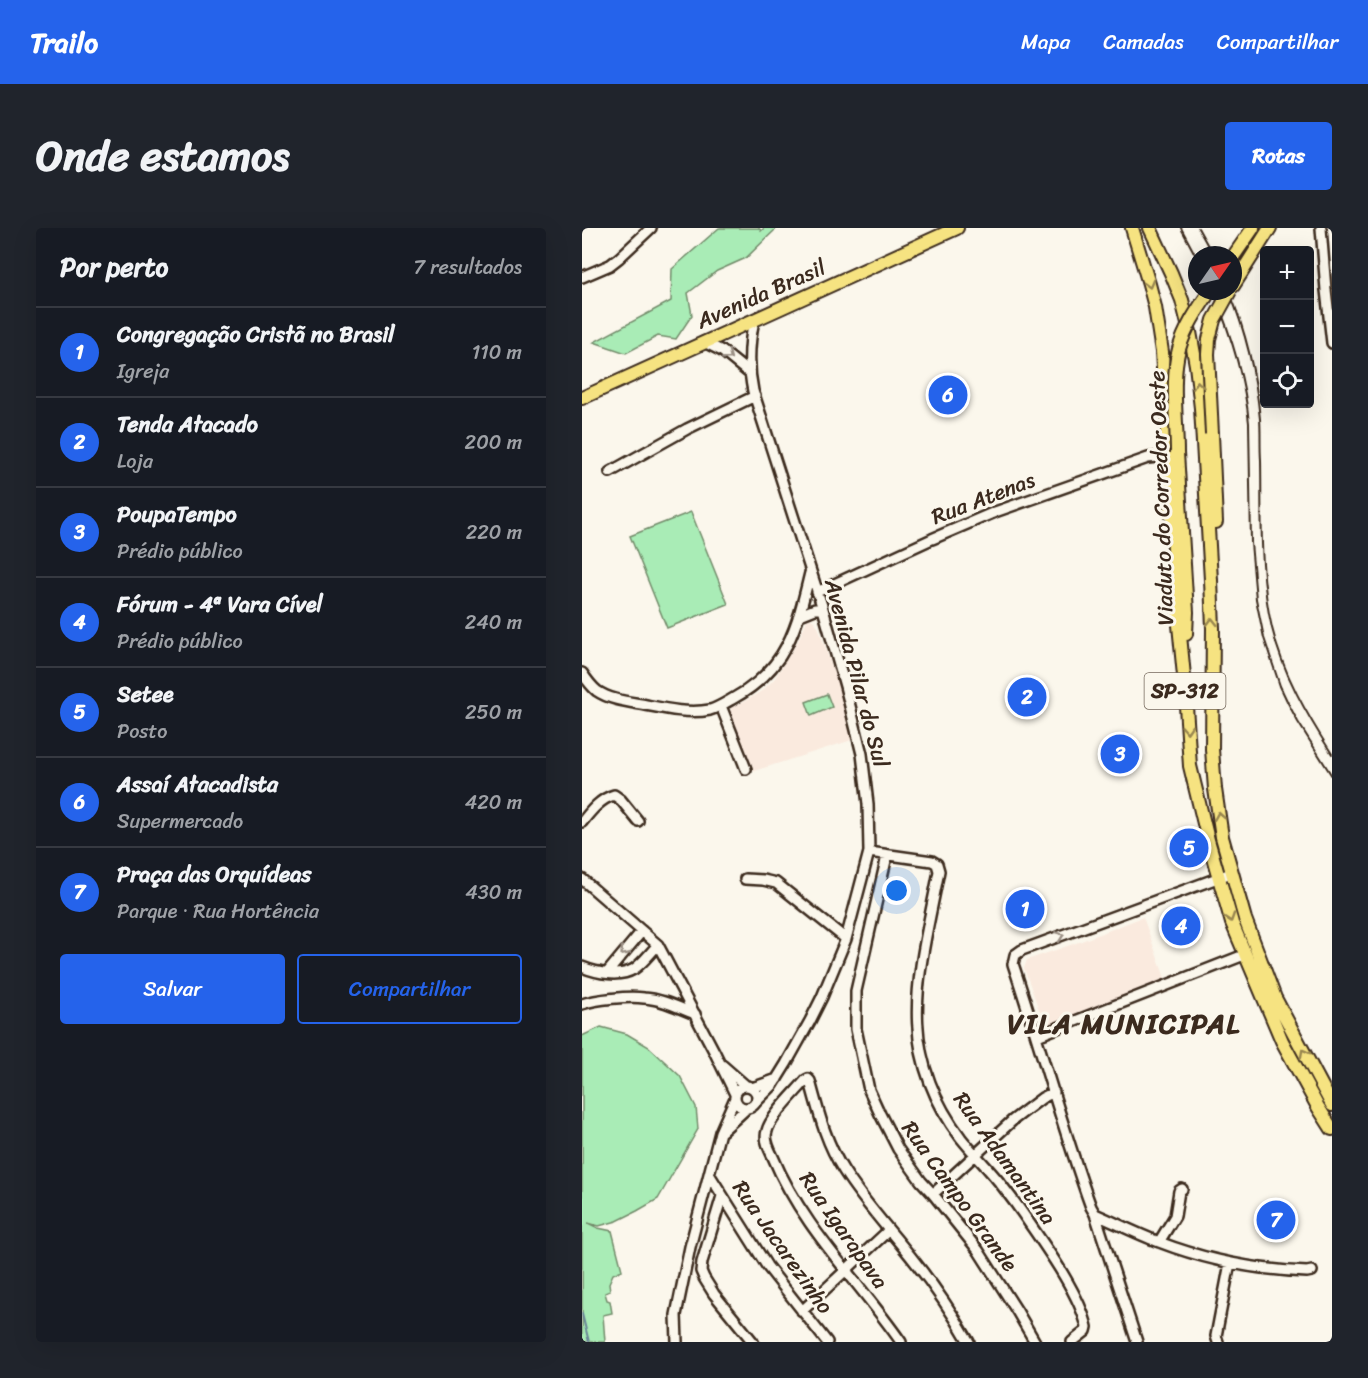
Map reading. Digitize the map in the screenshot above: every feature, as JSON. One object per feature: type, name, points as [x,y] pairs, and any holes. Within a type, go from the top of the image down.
[{"type":"main road","name":"Avenida Brasil","points":[[582,398],[957,228]]},
{"type":"main road","points":[[1132,228],[1149,284],[1159,330],[1173,454]]},
{"type":"main road","name":"SP-312","points":[[1150,228],[1182,300],[1196,365],[1201,408],[1211,580],[1212,749],[1222,837],[1245,919],[1275,998],[1332,1105]]},
{"type":"main road","points":[[1241,246],[1253,228]]},
{"type":"main road","points":[[1242,272],[1270,228]]},
{"type":"main road","name":"Viaduto do Corredor Oeste","points":[[1204,300],[1190,323],[1178,356],[1173,454],[1187,612],[1184,676],[1190,766],[1218,878]]},
{"type":"main road","points":[[1211,580],[1216,531],[1215,464],[1208,354],[1214,320],[1225,300]]},
{"type":"main road","name":"SP-312","points":[[1218,878],[1232,923],[1282,1041],[1332,1129]]},
{"type":"street","points":[[582,277],[610,265],[651,228]]},
{"type":"street","points":[[1321,228],[1332,343]]},
{"type":"street","name":"Avenida Pilar do Sul","points":[[720,1132],[768,1091],[810,1021],[846,939],[869,852],[868,804],[862,754],[845,686],[823,609],[754,396],[749,373],[750,342],[754,320]]},
{"type":"street","points":[[704,342],[722,351],[749,373]]},
{"type":"street","points":[[610,472],[687,429],[754,396]]},
{"type":"street","name":"Rua Atenas","points":[[817,592],[995,513],[1148,458],[1173,454]]},
{"type":"street","points":[[582,673],[597,691],[643,705],[692,712],[711,710],[721,706],[756,684],[772,668],[789,644],[800,615],[810,571]]},
{"type":"street","points":[[800,615],[815,609],[823,609]]},
{"type":"street","points":[[721,706],[746,769]]},
{"type":"street","points":[[582,822],[604,799],[614,795],[638,821]]},
{"type":"street","points":[[869,852],[887,856]]},
{"type":"street","name":"Rua Adamantina","points":[[887,856],[932,861],[937,864],[939,871],[917,994],[916,1017],[919,1045],[926,1073],[934,1094],[960,1137],[1009,1195],[1047,1248],[1074,1294],[1085,1321],[1086,1331],[1072,1342]]},
{"type":"street","name":"Rua Campo Grande","points":[[887,856],[856,991],[856,1029],[869,1090],[903,1156],[978,1250],[1035,1342]]},
{"type":"street","points":[[1137,1342],[1070,1148],[1013,964],[1015,956],[1022,950],[1232,873]]},
{"type":"street","points":[[582,879],[658,945],[720,1063],[735,1096],[735,1101],[747,1108]]},
{"type":"street","points":[[745,879],[763,880],[776,884],[846,939]]},
{"type":"street","points":[[607,973],[642,931]]},
{"type":"street","points":[[582,967],[595,972],[622,973],[634,969],[658,945]]},
{"type":"street","points":[[1036,1036],[1245,955]]},
{"type":"street","points":[[582,1004],[603,999],[645,998],[695,1014]]},
{"type":"street","points":[[720,1063],[756,1094],[756,1101]]},
{"type":"street","points":[[677,1342],[676,1315],[681,1288],[720,1132],[739,1088],[777,1079]]},
{"type":"street","name":"Rua Igarapava","points":[[889,1230],[865,1203],[843,1170],[823,1130],[810,1082],[806,1080],[772,1120],[766,1134],[770,1151],[798,1205],[826,1246],[901,1342]]},
{"type":"street","points":[[933,1194],[1030,1106],[1054,1092]]},
{"type":"street","name":"Rua Jacarezinho","points":[[709,1174],[767,1266],[827,1342]]},
{"type":"street","points":[[1159,1242],[1175,1216],[1177,1194],[1182,1189]]},
{"type":"street","points":[[722,1196],[700,1271],[714,1294],[753,1342]]},
{"type":"street","points":[[1093,1211],[1159,1242],[1230,1263],[1275,1271],[1312,1271]]},
{"type":"street","points":[[802,1311],[889,1230],[916,1263],[969,1342]]},
{"type":"street","points":[[1218,1342],[1216,1336],[1230,1263]]},
{"type":"shaded area","points":[[811,619],[819,629],[840,690],[852,740],[754,771],[730,711],[732,707],[763,690],[775,678],[798,641],[807,620]]},
{"type":"shaded area","points":[[1143,917],[1166,981],[1052,1025],[1043,1021],[1024,968],[1027,960]]},
{"type":"green space","points":[[719,228],[759,228],[761,231],[764,228],[777,228],[746,258],[717,271],[688,293],[692,315],[676,339],[658,336],[626,353],[594,342],[671,301],[672,269]]},
{"type":"green space","points":[[691,512],[728,604],[667,628],[630,536]]},
{"type":"green space","points":[[827,694],[832,707],[811,716],[806,702]]},
{"type":"green space","points":[[601,1027],[627,1034],[649,1047],[680,1076],[696,1107],[698,1129],[658,1199],[617,1221],[599,1226],[588,1223],[612,1231],[622,1270],[613,1274],[609,1283],[610,1291],[605,1293],[607,1300],[610,1301],[612,1313],[603,1315],[605,1342],[582,1342],[582,1036]]},
{"type":"green space","points":[[1280,1213],[1290,1214],[1290,1222],[1284,1228],[1265,1223],[1258,1218]]},
{"type":"waterway","points":[[582,1314],[589,1342]]},
{"type":"railway","points":[[1181,228],[1191,246]]},
{"type":"railway","points":[[1198,228],[1208,246]]},
{"type":"railway","points":[[1216,300],[1236,356],[1247,406],[1251,543],[1256,599],[1264,638],[1288,703],[1332,776]]},
{"type":"railway","points":[[1233,300],[1253,370],[1258,403],[1263,565],[1272,628],[1282,662],[1297,694],[1332,754]]},
{"type":"place","name":"Assaí Atacadista","points":[[948,395]]},
{"type":"place","name":"Tenda Atacado","points":[[1027,697]]},
{"type":"place","name":"PoupaTempo","points":[[1120,754]]},
{"type":"place","name":"Setee","points":[[1189,848]]},
{"type":"place","name":"Congregação Cristã no Brasil","points":[[1025,909]]},
{"type":"place","name":"Fórum - 4ª Vara Cível","points":[[1181,926]]},
{"type":"place","name":"Praça das Orquídeas","points":[[1276,1220]]},
{"type":"district","name":"VILA MUNICIPAL","points":[[1124,1023]]}]
